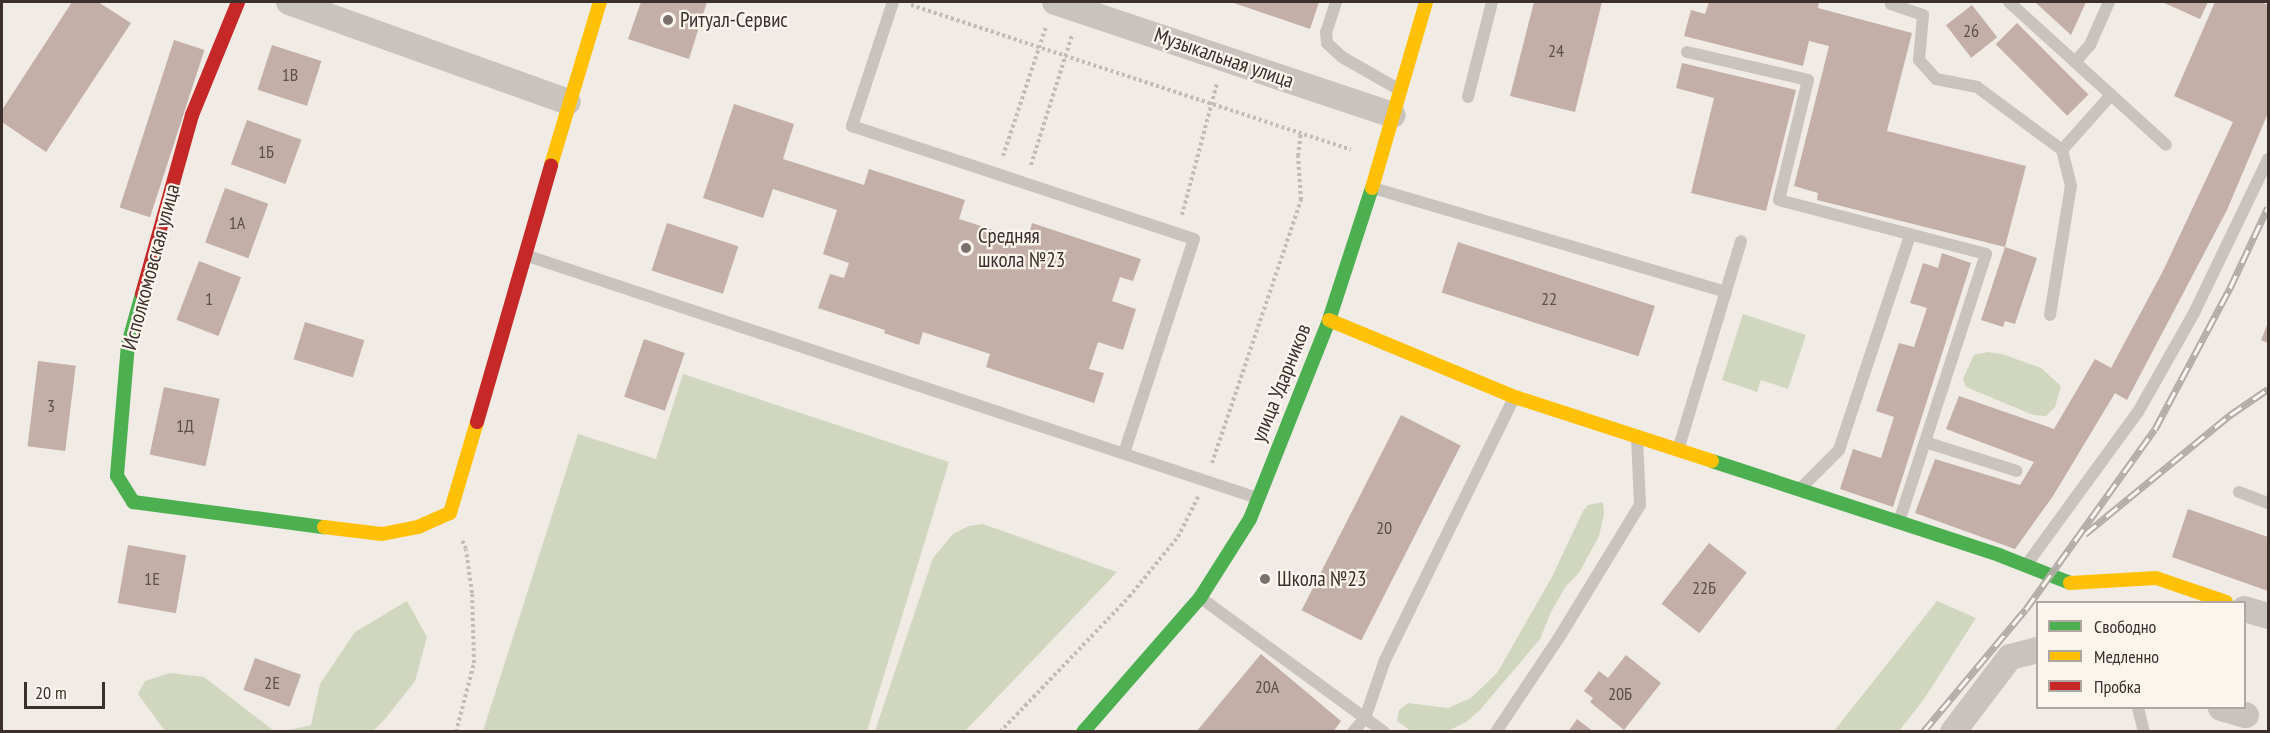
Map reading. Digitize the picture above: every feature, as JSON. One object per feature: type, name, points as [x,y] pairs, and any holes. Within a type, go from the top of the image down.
[{"type":"street","name":"Исполкомовская улица","points":[[238,2],[192,115],[128,344],[117,476],[133,502],[382,534],[418,527],[450,513]]},
{"type":"street","points":[[289,2],[568,102]]},
{"type":"street","points":[[450,513],[526,256],[568,102],[600,2]]},
{"type":"street","name":"улица Ударников","points":[[1083,732],[1200,598],[1250,519],[1329,320],[1372,188],[1426,2]]},
{"type":"street","name":"Музыкальная улица","points":[[1051,13],[1080,10],[1393,115]]},
{"type":"street","points":[[1329,320],[1515,397],[2025,566],[2068,593],[2156,578],[2220,601]]},
{"type":"street","points":[[2246,610],[2268,616]]},
{"type":"street","points":[[1953,732],[2010,657],[2036,650]]},
{"type":"street","points":[[2225,709],[2246,715]]},
{"type":"lane","points":[[893,2],[852,126],[1194,239],[1124,453]]},
{"type":"lane","points":[[1336,2],[1326,32],[1327,43],[1342,57],[1400,90]]},
{"type":"lane","points":[[1468,97],[1492,2]]},
{"type":"lane","points":[[2009,2],[2166,145]]},
{"type":"lane","points":[[2075,62],[2090,45],[2109,2]]},
{"type":"lane","points":[[1891,4],[1923,15],[1919,60],[1936,79],[1977,87],[2062,150],[2071,186],[2050,315]]},
{"type":"lane","points":[[1687,52],[1808,80],[1779,200],[1986,254],[1898,523]]},
{"type":"lane","points":[[2062,150],[2111,95]]},
{"type":"lane","points":[[2025,566],[2138,412],[2194,313],[2268,159]]},
{"type":"lane","points":[[1372,188],[1726,292]]},
{"type":"lane","points":[[1798,490],[1839,450],[1910,235]]},
{"type":"lane","points":[[1677,451],[1741,241]]},
{"type":"lane","points":[[526,256],[1258,498]]},
{"type":"lane","points":[[1353,732],[1365,718],[1385,660],[1515,397]]},
{"type":"lane","points":[[1496,732],[1560,636],[1640,505],[1637,438]]},
{"type":"lane","points":[[1925,442],[2017,471]]},
{"type":"lane","points":[[2240,492],[2268,503]]},
{"type":"lane","points":[[1200,598],[1384,732]]},
{"type":"lane","points":[[2138,709],[2144,732]]},
{"type":"path","points":[[902,2],[1380,160]]},
{"type":"path","points":[[1025,183],[1080,10]]},
{"type":"path","points":[[998,174],[1051,13]]},
{"type":"path","points":[[1177,233],[1224,58]]},
{"type":"path","points":[[1000,732],[1129,597],[1179,537],[1206,480],[1301,200],[1298,156],[1301,133]]},
{"type":"path","points":[[450,513],[466,549],[472,593],[474,663],[456,732]]},
{"type":"green space","points":[[1743,314],[1806,335],[1788,389],[1761,380],[1757,392],[1722,380]]},
{"type":"green space","points":[[1987,352],[2002,354],[2041,368],[2061,386],[2055,407],[2046,416],[2033,415],[1966,387],[1963,379],[1974,355]]},
{"type":"green space","points":[[683,374],[949,462],[867,731],[483,731],[578,434],[656,459]]},
{"type":"green space","points":[[1603,502],[1604,514],[1599,536],[1579,573],[1566,586],[1551,612],[1540,639],[1480,710],[1466,722],[1450,730],[1411,731],[1397,721],[1399,710],[1408,703],[1448,708],[1471,698],[1497,673],[1552,577],[1583,511],[1588,505]]},
{"type":"green space","points":[[983,524],[1117,572],[965,731],[875,731],[933,558],[953,534],[969,526]]},
{"type":"green space","points":[[407,601],[427,637],[415,681],[385,719],[373,731],[285,731],[311,725],[320,684],[355,632]]},
{"type":"green space","points":[[1937,601],[1976,618],[1924,699],[1899,731],[1834,731]]},
{"type":"green space","points":[[170,673],[204,677],[274,731],[165,731],[138,694],[145,681]]},
{"type":"building","points":[[72,2],[98,2],[131,23],[46,152],[2,122],[2,110]]},
{"type":"building","name":"Ритуал-Сервис","points":[[641,2],[707,2],[689,59],[628,39]]},
{"type":"building","points":[[1231,2],[1319,2],[1310,29]]},
{"type":"building","points":[[1534,2],[1602,2],[1575,112],[1510,96]]},
{"type":"building","points":[[1709,2],[1819,2],[1818,8],[1912,33],[1887,131],[2026,166],[2005,247],[1817,200],[1818,193],[1794,186],[1829,46],[1809,41],[1803,66],[1684,36],[1691,10],[1705,14]]},
{"type":"building","points":[[2035,2],[2086,2],[2071,35]]},
{"type":"building","points":[[2162,2],[2208,2],[2200,19]]},
{"type":"building","points":[[2215,2],[2260,2],[2268,5],[2268,113],[2227,210],[2127,400],[2115,393],[2053,496],[2015,549],[1915,513],[1935,459],[2020,485],[2034,462],[1946,429],[1959,396],[2054,429],[2095,359],[2111,368],[2163,271],[2233,122],[2174,96]]},
{"type":"building","points":[[1972,5],[1997,37],[1971,58],[1946,25]]},
{"type":"building","points":[[2017,23],[2088,94],[2067,116],[1996,44]]},
{"type":"building","points":[[174,40],[204,50],[150,217],[120,207]]},
{"type":"building","points":[[272,45],[321,61],[307,106],[257,90]]},
{"type":"building","points":[[1682,63],[1796,90],[1766,211],[1691,193],[1714,98],[1676,88]]},
{"type":"building","name":"Средняя школа №23","points":[[734,104],[794,124],[783,159],[864,185],[869,169],[965,200],[959,219],[1027,241],[1032,223],[1141,259],[1133,281],[1120,277],[1112,301],[1136,309],[1123,350],[1098,342],[1089,369],[1104,373],[1094,403],[986,367],[990,354],[923,332],[919,345],[884,333],[885,330],[818,308],[830,274],[844,278],[849,263],[823,254],[837,210],[773,189],[763,218],[703,198]]},
{"type":"building","points":[[247,120],[302,140],[285,184],[231,164]]},
{"type":"building","points":[[225,188],[268,204],[248,258],[205,243]]},
{"type":"building","points":[[667,223],[738,246],[723,294],[652,271]]},
{"type":"building","points":[[1458,242],[1655,306],[1638,356],[1442,292]]},
{"type":"building","points":[[2005,247],[2037,258],[2015,324],[2005,321],[2003,327],[1981,320]]},
{"type":"building","points":[[1942,253],[1971,263],[1893,507],[1840,489],[1853,449],[1881,458],[1894,417],[1876,411],[1899,343],[1914,347],[1927,308],[1910,303],[1923,263],[1938,268]]},
{"type":"building","points":[[199,261],[241,277],[218,336],[176,320]]},
{"type":"building","points":[[305,322],[364,340],[353,377],[294,359]]},
{"type":"building","points":[[2268,323],[2268,343],[2261,340]]},
{"type":"building","points":[[644,339],[685,353],[665,411],[624,397]]},
{"type":"building","points":[[38,361],[76,366],[65,451],[28,446]]},
{"type":"building","points":[[164,387],[220,399],[205,466],[150,454]]},
{"type":"building","points":[[1401,415],[1461,445],[1361,641],[1302,610]]},
{"type":"building","points":[[2188,509],[2268,537],[2268,591],[2172,557]]},
{"type":"building","points":[[1709,543],[1747,573],[1699,633],[1662,604]]},
{"type":"building","points":[[128,545],[186,555],[176,613],[118,603]]},
{"type":"building","points":[[1261,654],[1341,721],[1333,732],[1196,732]]},
{"type":"building","points":[[1626,655],[1661,683],[1624,730],[1590,702],[1593,698],[1584,691],[1599,671],[1608,678]]},
{"type":"building","points":[[255,658],[301,675],[289,707],[243,690]]},
{"type":"building","points":[[1577,719],[1594,732],[1568,732]]},
{"type":"railway","points":[[1923,732],[2026,609],[2155,429],[2230,288],[2268,207]]},
{"type":"railway","points":[[2085,534],[2230,415],[2268,389]]},
{"type":"traffic: fast","points":[[1083,732],[1200,598],[1250,519],[1329,320],[1372,188]]},
{"type":"traffic: fast","points":[[142,294],[128,344],[117,476],[133,502],[324,527]]},
{"type":"traffic: fast","points":[[1712,461],[1999,555],[2070,583]]},
{"type":"traffic: slow","points":[[551,165],[600,2]]},
{"type":"traffic: slow","points":[[1372,188],[1426,2]]},
{"type":"traffic: slow","points":[[1329,320],[1515,397],[1712,461]]},
{"type":"traffic: slow","points":[[324,527],[382,534],[418,527],[450,513],[477,422]]},
{"type":"traffic: slow","points":[[2070,583],[2156,578],[2223,601]]},
{"type":"traffic: jam","points":[[142,294],[192,115],[238,2]]},
{"type":"traffic: jam","points":[[477,422],[551,165]]},
{"type":"place","name":"Ритуал-Сервис","points":[[668,20]]},
{"type":"place","name":"Средняя школа №23","points":[[966,248]]},
{"type":"place","name":"Школа №23","points":[[1265,579]]}]
